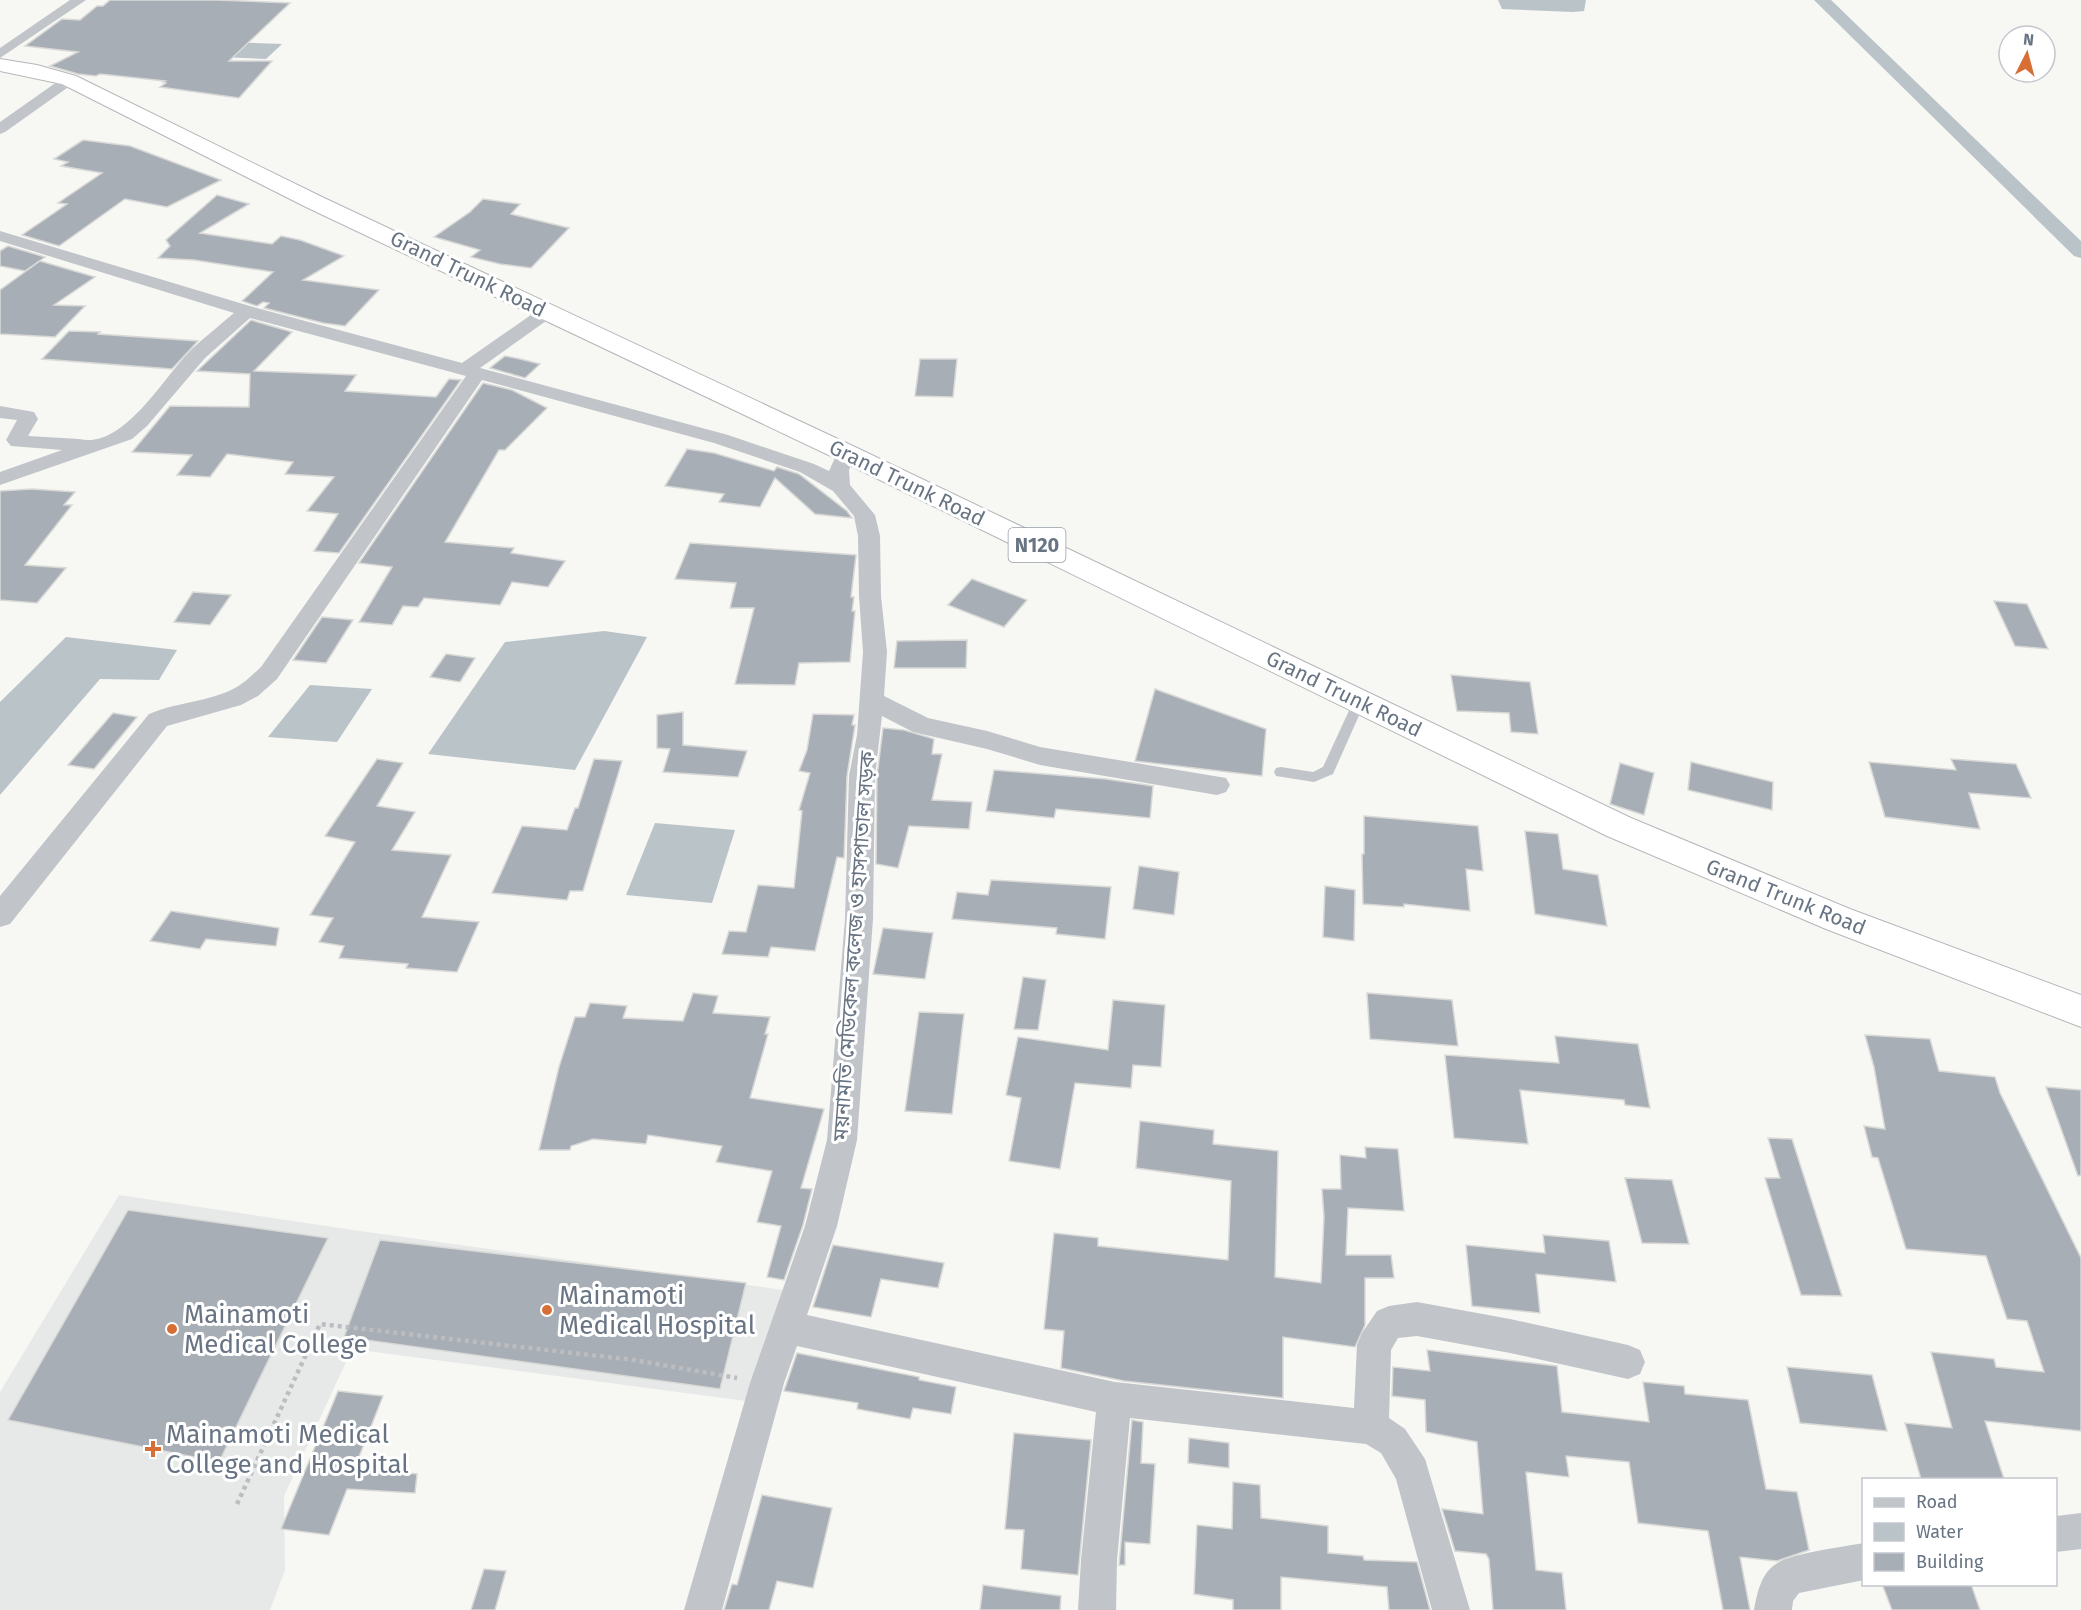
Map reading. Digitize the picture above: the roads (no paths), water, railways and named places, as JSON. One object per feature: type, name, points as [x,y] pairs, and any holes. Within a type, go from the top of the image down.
[{"type":"highway","name":"Grand Trunk Road","points":[[0,65],[37,71],[69,80],[315,202],[846,453],[1620,828],[1838,920],[2081,1011]]},
{"type":"street","points":[[0,54],[79,0]]},
{"type":"street","points":[[0,129],[69,80]]},
{"type":"street","points":[[0,236],[247,311],[777,456],[807,468],[840,486]]},
{"type":"street","points":[[0,479],[125,435],[140,422],[198,354],[247,311]]},
{"type":"street","points":[[0,916],[158,720],[175,711],[225,701],[244,693],[269,673],[471,371],[547,312]]},
{"type":"street","points":[[0,412],[27,416],[28,419],[16,440],[18,442],[99,446]]},
{"type":"street","points":[[840,486],[839,470],[846,453]]},
{"type":"street","name":"ময়নামতি মেডিকেল কলেজ ও হাসপাতাল সড়ক","points":[[703,1610],[767,1383],[821,1226],[842,1140],[859,920],[862,776],[872,700],[875,651],[870,596],[869,536],[864,515],[840,486]]},
{"type":"street","points":[[872,700],[922,726],[987,740],[1040,756],[1218,785]]},
{"type":"street","points":[[1371,1427],[1374,1345],[1389,1323],[1417,1319],[1510,1336],[1628,1362]]},
{"type":"street","points":[[786,1327],[1115,1399],[1371,1427],[1393,1441],[1412,1472],[1451,1610]]},
{"type":"street","points":[[1097,1610],[1099,1560],[1115,1399]]},
{"type":"street","points":[[2057,1534],[2081,1531]]},
{"type":"street","points":[[1773,1610],[1776,1593],[1788,1577],[1862,1561]]},
{"type":"lane","points":[[1281,772],[1314,777],[1328,770],[1359,702]]},
{"type":"water","points":[[1498,0],[1586,0],[1584,11],[1573,12],[1502,9]]},
{"type":"water","points":[[167,40],[282,44],[266,59],[174,55]]},
{"type":"water","points":[[604,631],[647,637],[575,770],[428,754],[505,642]]},
{"type":"water","points":[[66,637],[177,650],[159,680],[100,679],[0,795],[0,702]]},
{"type":"water","points":[[310,685],[372,689],[337,742],[268,737]]},
{"type":"water","points":[[655,823],[735,830],[712,903],[626,895]]},
{"type":"waterway","points":[[1822,0],[2081,252]]},
{"type":"place","name":"Mainamoti Medical Hospital","points":[[547,1310]]},
{"type":"place","name":"Mainamoti Medical College","points":[[172,1329]]},
{"type":"place","name":"Mainamoti Medical College and Hospital","points":[[153,1449]]}]
